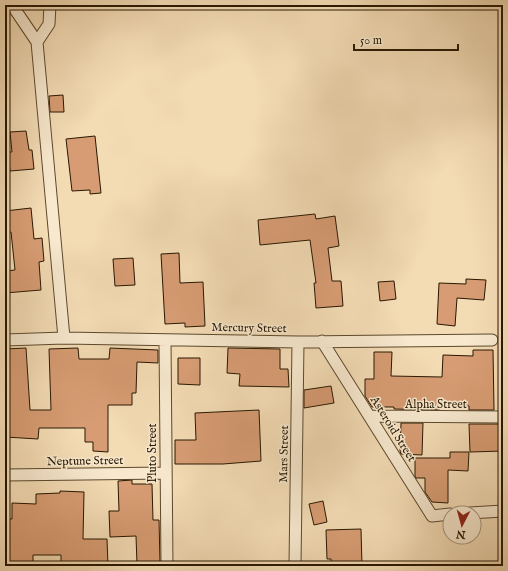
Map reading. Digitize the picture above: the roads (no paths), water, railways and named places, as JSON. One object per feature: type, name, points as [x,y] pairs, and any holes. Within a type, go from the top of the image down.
[{"type":"street","points":[[12,5],[37,42],[64,338]]},
{"type":"street","points":[[37,42],[49,24],[50,5]]},
{"type":"street","name":"Mercury Street","points":[[5,340],[64,338],[298,342],[492,340]]},
{"type":"street","name":"Pluto Street","points":[[165,340],[167,566]]},
{"type":"street","name":"Mars Street","points":[[295,566],[298,342]]},
{"type":"street","name":"Asteroid Street","points":[[322,342],[432,516],[442,515]]},
{"type":"street","name":"Alpha Street","points":[[369,416],[503,417]]},
{"type":"street","name":"Neptune Street","points":[[5,475],[165,473]]},
{"type":"street","points":[[482,512],[503,511]]}]
